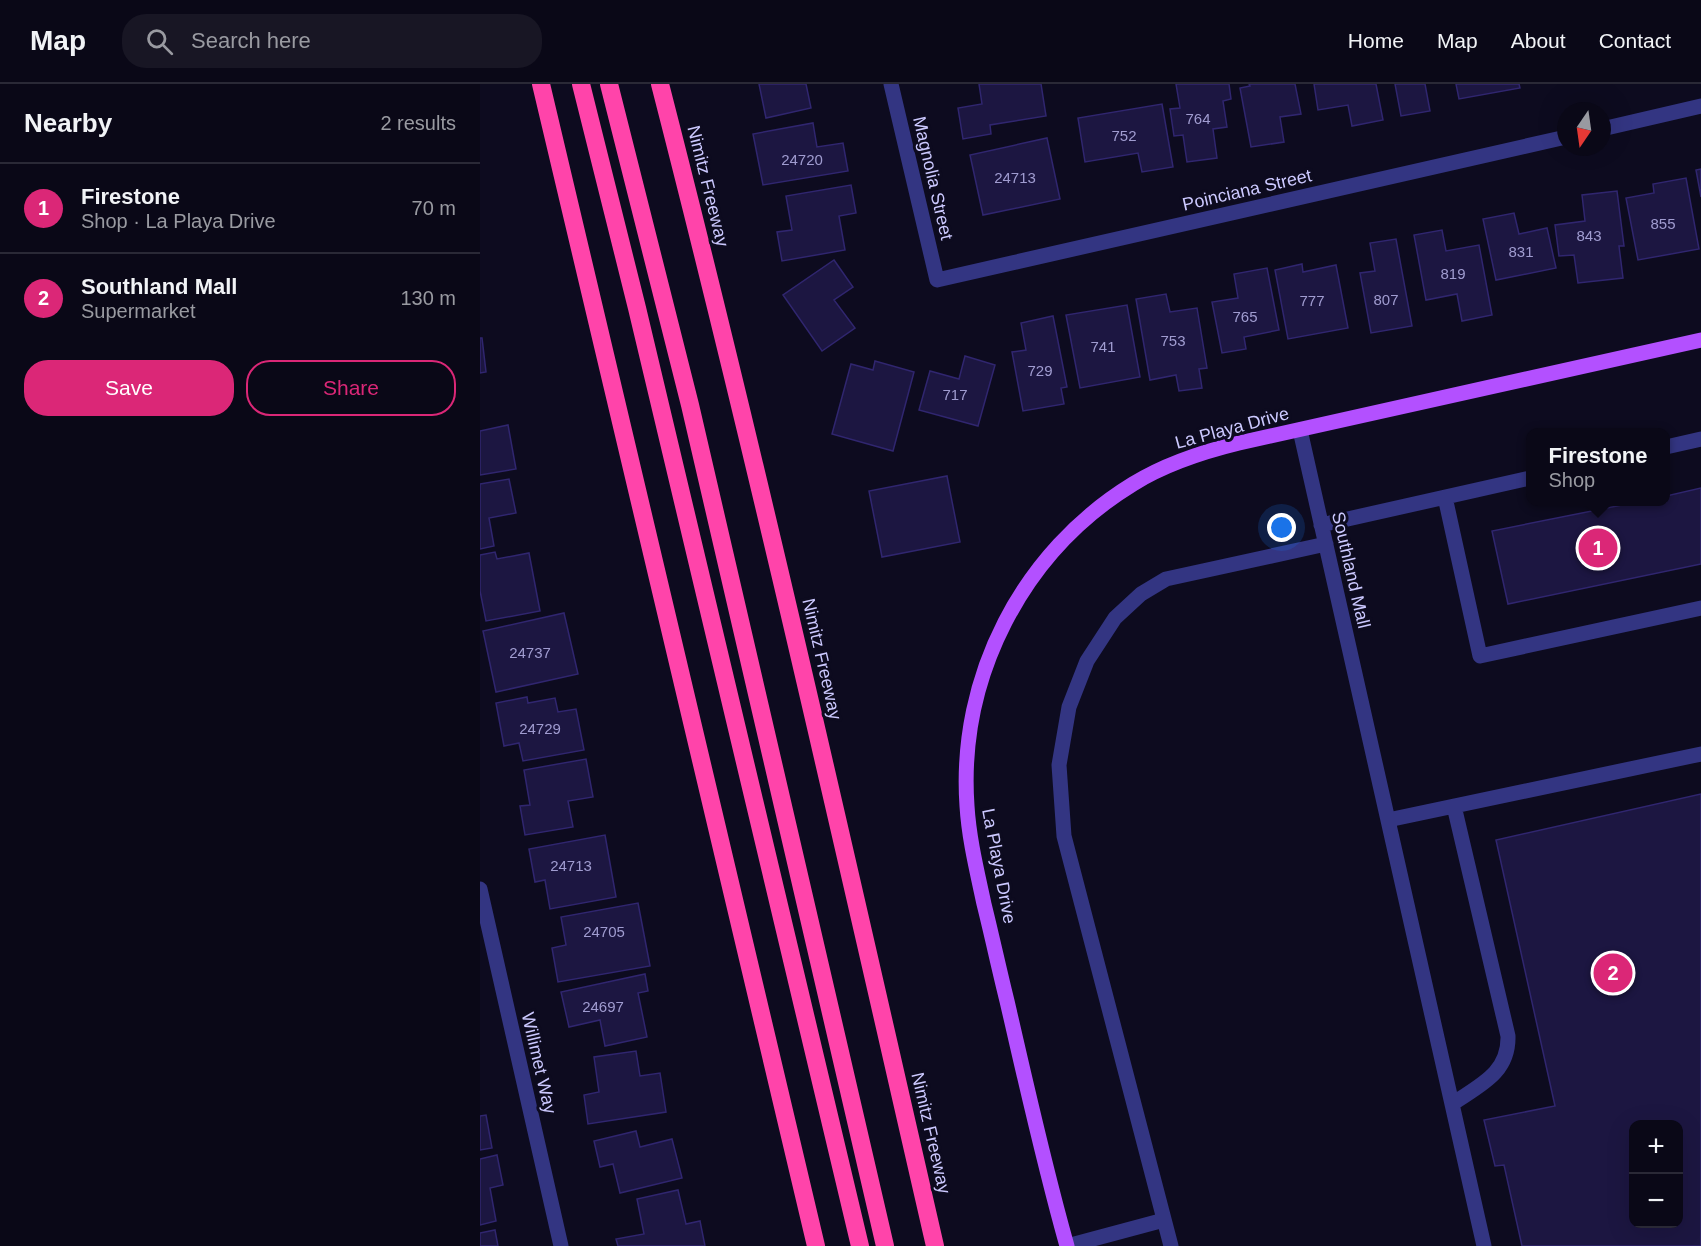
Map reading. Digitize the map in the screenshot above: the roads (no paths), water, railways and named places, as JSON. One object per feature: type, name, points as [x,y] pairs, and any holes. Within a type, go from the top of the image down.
[{"type":"highway","points":[[541,84],[816,1246]]},
{"type":"highway","points":[[581,84],[637,308],[860,1246]]},
{"type":"highway","points":[[609,84],[690,405],[885,1246]]},
{"type":"highway","name":"Nimitz Freeway","points":[[660,84],[709,274],[935,1243]]},
{"type":"main road","name":"La Playa Drive","points":[[1067,1246],[1043,1156],[976,866],[970,835],[967,795],[968,744],[980,680],[1004,622],[1032,578],[1057,546],[1107,502],[1134,483],[1186,459],[1231,445],[1701,339]]},
{"type":"street","name":"Magnolia Street","points":[[891,84],[936,280]]},
{"type":"street","points":[[1611,127],[1701,106]]},
{"type":"street","name":"Poinciana Street","points":[[936,280],[1557,139]]},
{"type":"street","name":"Southland Mall","points":[[1300,430],[1484,1246]]},
{"type":"street","points":[[1670,446],[1701,439]]},
{"type":"street","points":[[1321,525],[1526,479]]},
{"type":"street","points":[[1444,497],[1480,656],[1701,608]]},
{"type":"street","points":[[1171,1246],[1064,836],[1059,765],[1069,707],[1087,661],[1115,618],[1141,594],[1166,579],[1326,544]]},
{"type":"street","points":[[1388,820],[1701,754]]},
{"type":"street","points":[[1452,1104],[1490,1079],[1500,1067],[1508,1048],[1508,1036],[1454,806]]},
{"type":"street","name":"Willimet Way","points":[[480,889],[561,1246]]},
{"type":"street","points":[[1067,1246],[1164,1220]]},
{"type":"place","name":"Firestone","points":[[1598,548]]},
{"type":"place","name":"Southland Mall","points":[[1613,973]]}]
